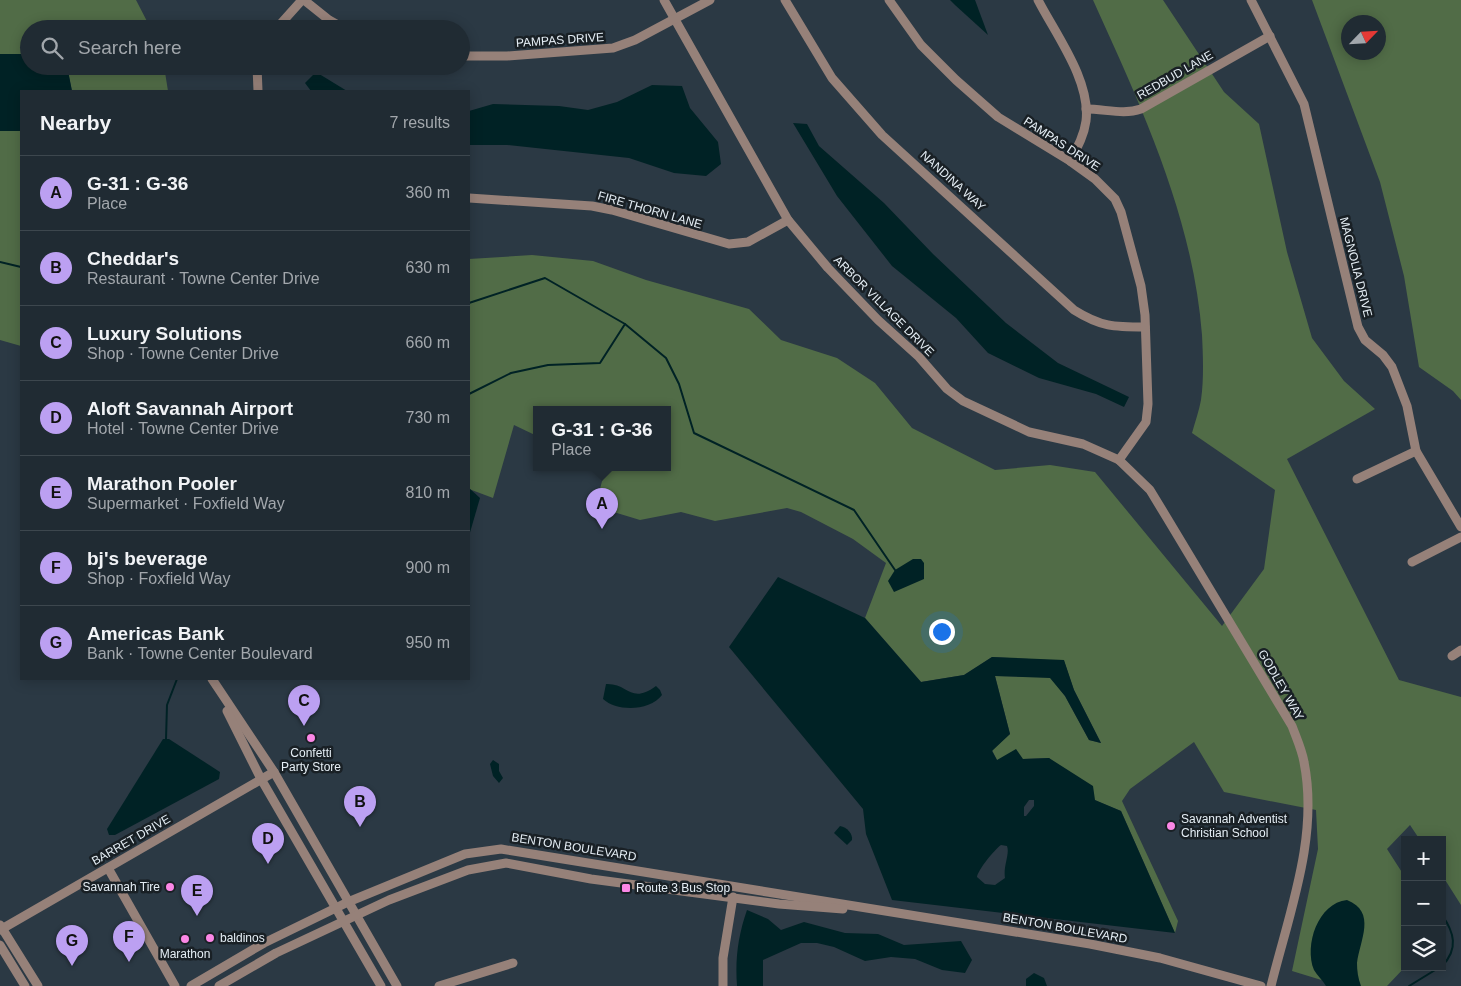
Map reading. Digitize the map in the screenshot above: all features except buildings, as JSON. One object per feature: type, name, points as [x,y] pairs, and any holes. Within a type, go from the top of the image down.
[{"type":"street","points":[[284,20],[303,0],[330,20]]},
{"type":"street","name":"ARBOR VILLAGE DRIVE","points":[[664,0],[788,220],[828,268],[878,320],[919,356],[947,389],[958,398],[1029,432],[1083,444],[1119,460]]},
{"type":"street","name":"PAMPAS DRIVE","points":[[470,56],[600,51],[635,40],[710,0]]},
{"type":"street","name":"NANDINA WAY","points":[[785,0],[832,78],[856,107],[882,134],[1074,310],[1095,323],[1116,327],[1145,327]]},
{"type":"street","name":"PAMPAS DRIVE","points":[[889,0],[921,45],[956,80],[998,117],[1070,161],[1095,180],[1115,199],[1120,208],[1141,286],[1145,314],[1148,404],[1146,422],[1119,460]]},
{"type":"street","points":[[1038,0],[1080,79],[1086,109],[1081,141],[1070,161]]},
{"type":"street","name":"MAGNOLIA DRIVE","points":[[1251,0],[1304,104],[1358,327],[1366,340],[1383,355],[1392,367],[1407,406],[1416,451],[1461,527]]},
{"type":"street","name":"REDBUD LANE","points":[[1086,109],[1108,109],[1129,113],[1141,109],[1270,36]]},
{"type":"street","points":[[257,75],[258,90]]},
{"type":"street","name":"FIRE THORN LANE","points":[[470,198],[577,204],[602,208],[728,244],[748,242],[788,220]]},
{"type":"street","points":[[1357,479],[1416,451]]},
{"type":"street","name":"GODLEY WAY","points":[[1119,460],[1150,490],[1292,726],[1304,760],[1308,789],[1307,843],[1271,986]]},
{"type":"street","points":[[1412,562],[1461,537]]},
{"type":"street","points":[[1452,656],[1461,650]]},
{"type":"street","points":[[212,680],[261,779],[335,909],[382,986]]},
{"type":"street","points":[[213,680],[274,772],[397,986]]},
{"type":"street","name":"BARRET DRIVE","points":[[1,927],[108,868],[274,772]]},
{"type":"street","name":"BENTON BOULEVARD","points":[[191,986],[264,943],[348,902],[465,854],[501,849],[732,885],[861,909],[942,919],[1116,949],[1202,968],[1261,986]]},
{"type":"street","name":"BENTON BOULEVARD","points":[[219,986],[276,953],[355,915],[468,870],[506,863],[591,879],[831,910],[861,909]]},
{"type":"street","points":[[108,868],[175,986]]},
{"type":"street","points":[[723,986],[723,958],[734,897]]},
{"type":"street","points":[[1,927],[38,986]]},
{"type":"street","points":[[0,945],[25,986]]},
{"type":"street","points":[[439,986],[513,963]]},
{"type":"green space","points":[[0,0],[136,0],[146,20],[20,20],[20,54],[0,54]]},
{"type":"green space","points":[[1093,0],[1163,0],[1224,92],[1259,124],[1287,252],[1312,338],[1344,381],[1375,409],[1287,459],[1399,680],[1461,697],[1461,905],[1446,881],[1446,836],[1417,836],[1410,825],[1387,849],[1401,871],[1401,971],[1387,986],[1341,986],[1292,971],[1318,849],[1316,810],[1224,792],[1194,742],[1130,789],[1122,801],[1178,921],[1175,933],[1121,811],[1094,800],[1049,758],[997,760],[992,750],[1010,734],[995,676],[1050,677],[1065,696],[1089,740],[1101,743],[1074,690],[1064,661],[992,657],[964,675],[921,682],[865,618],[886,563],[853,539],[801,512],[787,508],[715,521],[681,512],[640,520],[607,510],[596,504],[605,471],[671,471],[671,406],[533,406],[533,434],[514,425],[493,498],[470,489],[470,259],[532,255],[593,261],[646,280],[749,309],[781,340],[837,358],[875,383],[912,428],[995,470],[1050,465],[1095,472],[1222,626],[1264,569],[1275,490],[1192,433],[1201,400],[1203,384],[1202,335],[1197,291],[1176,205],[1146,121]]},
{"type":"green space","points":[[1312,0],[1461,0],[1461,400],[1453,391],[1419,367],[1404,276],[1380,182]]},
{"type":"green space","points":[[69,75],[165,75],[168,90],[72,90]]},
{"type":"green space","points":[[0,131],[20,131],[20,346],[0,340]]},
{"type":"shaded area","points":[[950,0],[975,0],[988,35],[955,5]]},
{"type":"shaded area","points":[[0,54],[20,54],[20,75],[69,75],[72,90],[20,90],[20,131],[0,131]]},
{"type":"shaded area","points":[[313,75],[321,75],[345,90],[310,90],[305,83]]},
{"type":"shaded area","points":[[652,85],[682,86],[690,108],[718,142],[721,164],[706,176],[674,173],[629,158],[507,145],[470,145],[470,111],[493,104],[559,106],[588,110],[617,102]]},
{"type":"shaded area","points":[[793,123],[807,124],[819,146],[884,203],[933,254],[1006,323],[1058,363],[1129,397],[1124,407],[1096,394],[1039,378],[988,353],[956,318],[892,266],[837,196]]},
{"type":"shaded area","points":[[470,489],[480,498],[470,533]]},
{"type":"shaded area","points":[[913,559],[921,559],[924,563],[924,579],[894,592],[888,581],[895,570]]},
{"type":"shaded area","points":[[778,577],[865,618],[921,682],[964,675],[992,657],[1064,660],[1074,690],[1101,743],[1089,740],[1065,696],[1050,678],[995,676],[1010,734],[992,751],[997,760],[1016,749],[1023,759],[1049,758],[1093,786],[1095,800],[1121,811],[1175,933],[892,900],[866,834],[863,809],[729,647]],"holes":[[[1029,800],[1034,800],[1034,806],[1024,816],[1024,807]],[[1001,845],[1007,846],[1008,849],[1005,878],[995,885],[985,884],[977,877],[978,874],[994,851]]]},
{"type":"shaded area","points":[[606,684],[640,694],[656,686],[662,695],[657,700],[642,707],[625,708],[616,706],[603,699]]},
{"type":"shaded area","points":[[163,739],[169,739],[220,772],[219,779],[115,835],[109,835],[107,829]]},
{"type":"shaded area","points":[[493,760],[499,764],[499,771],[503,778],[499,783],[493,776],[490,764]]},
{"type":"shaded area","points":[[840,826],[847,829],[852,835],[852,840],[847,845],[834,833]]},
{"type":"shaded area","points":[[1347,900],[1356,905],[1362,912],[1364,919],[1363,936],[1357,963],[1361,986],[1326,986],[1314,970],[1311,960],[1312,938],[1321,917],[1328,909],[1337,903]]},
{"type":"shaded area","points":[[747,910],[768,919],[781,930],[804,922],[845,933],[878,934],[904,945],[961,941],[972,960],[965,973],[942,970],[915,959],[891,957],[865,961],[834,947],[817,943],[801,943],[763,960],[763,986],[737,986],[736,966],[738,948]]},
{"type":"shaded area","points":[[1034,973],[1044,978],[1047,986],[1026,986],[1026,979]]},
{"type":"waterway","points":[[0,262],[20,267]]},
{"type":"waterway","points":[[470,303],[545,278],[625,324],[600,363],[548,365],[511,373],[470,394]]},
{"type":"waterway","points":[[625,324],[666,358],[679,384],[694,433],[854,510],[895,570]]},
{"type":"waterway","points":[[166,739],[167,705],[177,680]]},
{"type":"waterway","points":[[1446,922],[1452,934],[1453,941],[1451,953],[1446,961]]},
{"type":"waterway","points":[[1409,986],[1433,971]]},
{"type":"place","name":"G-31 : G-36","points":[[602,529]]},
{"type":"place","name":"Luxury Solutions","points":[[304,726]]},
{"type":"place","name":"Confetti Party Store","points":[[311,738]]},
{"type":"place","name":"Savannah Adventist Christian School","points":[[1171,826]]},
{"type":"place","name":"Cheddar's","points":[[360,827]]},
{"type":"place","name":"Aloft Savannah Airport","points":[[268,864]]},
{"type":"place","name":"Savannah Tire","points":[[170,887]]},
{"type":"place","name":"Route 3 Bus Stop","points":[[626,888]]},
{"type":"place","name":"Marathon Pooler","points":[[197,916]]},
{"type":"place","name":"baldinos","points":[[210,938]]},
{"type":"place","name":"Marathon","points":[[185,939]]},
{"type":"place","name":"bj's beverage","points":[[129,962]]},
{"type":"place","name":"Americas Bank","points":[[72,966]]}]
